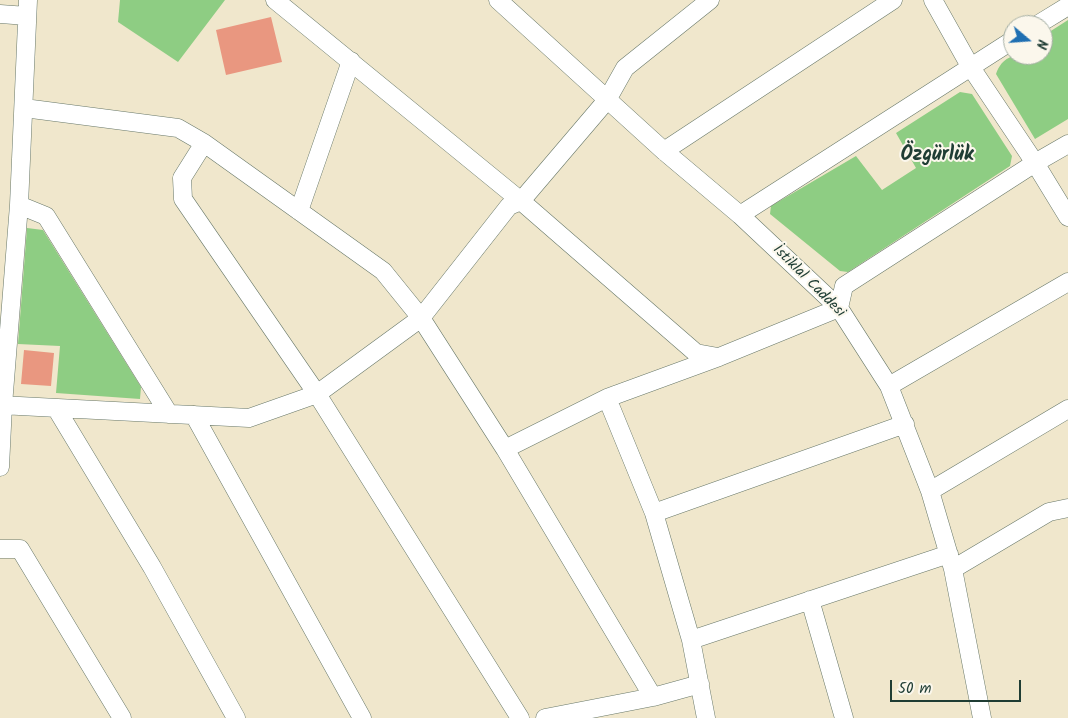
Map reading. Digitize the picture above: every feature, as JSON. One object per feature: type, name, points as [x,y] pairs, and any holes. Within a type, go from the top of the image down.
[{"type":"street","points":[[275,0],[521,201],[696,353],[718,357]]},
{"type":"street","name":"İstiklal Caddesi","points":[[499,0],[607,100],[740,215],[838,308],[889,386],[930,491],[951,562],[982,718]]},
{"type":"street","points":[[1,405],[250,418],[317,394],[421,318],[509,206],[521,201],[607,100],[624,68],[710,0]]},
{"type":"street","points":[[664,150],[894,0]]},
{"type":"street","points":[[933,0],[970,66],[1068,217]]},
{"type":"street","points":[[1053,15],[1068,6]]},
{"type":"street","points":[[0,14],[27,8],[19,205],[1,405],[0,467]]},
{"type":"street","points":[[740,215],[1003,46]]},
{"type":"street","points":[[299,211],[351,61]]},
{"type":"street","points":[[24,108],[178,128],[204,143],[383,271],[421,318],[506,449],[653,697]]},
{"type":"street","points":[[204,143],[182,178],[183,199],[317,394],[520,718]]},
{"type":"street","points":[[506,449],[607,398],[718,357],[838,308],[844,286],[1034,163],[1068,144]]},
{"type":"street","points":[[19,205],[46,216],[169,414]]},
{"type":"street","points":[[889,386],[1068,282]]},
{"type":"street","points":[[607,398],[654,513],[691,640],[706,718]]},
{"type":"street","points":[[56,408],[152,567],[236,718]]},
{"type":"street","points":[[930,491],[1068,409]]},
{"type":"street","points":[[194,415],[362,718]]},
{"type":"street","points":[[654,513],[905,424]]},
{"type":"street","points":[[691,640],[810,600],[951,562],[1049,512],[1068,508]]},
{"type":"street","points":[[0,549],[20,549],[122,718]]},
{"type":"street","points":[[810,600],[844,718]]},
{"type":"street","points":[[545,718],[653,697],[700,684]]},
{"type":"green space","points":[[120,0],[225,0],[178,62],[118,22]]},
{"type":"green space","points":[[1068,20],[1068,119],[1035,139],[996,74],[1003,62],[1003,65],[1053,65],[1053,30]]},
{"type":"green space","points":[[960,92],[972,94],[1012,156],[1010,166],[848,272],[840,271],[770,214],[771,206],[856,156],[882,190],[916,168],[896,133]]},
{"type":"green space","points":[[27,228],[43,230],[141,387],[140,399],[56,393],[60,346],[18,344]]},
{"type":"building","points":[[271,17],[282,62],[226,75],[216,30]]},
{"type":"building","points":[[24,350],[54,353],[51,386],[21,384]]},
{"type":"district","name":"Özgürlük","points":[[937,157]]}]
